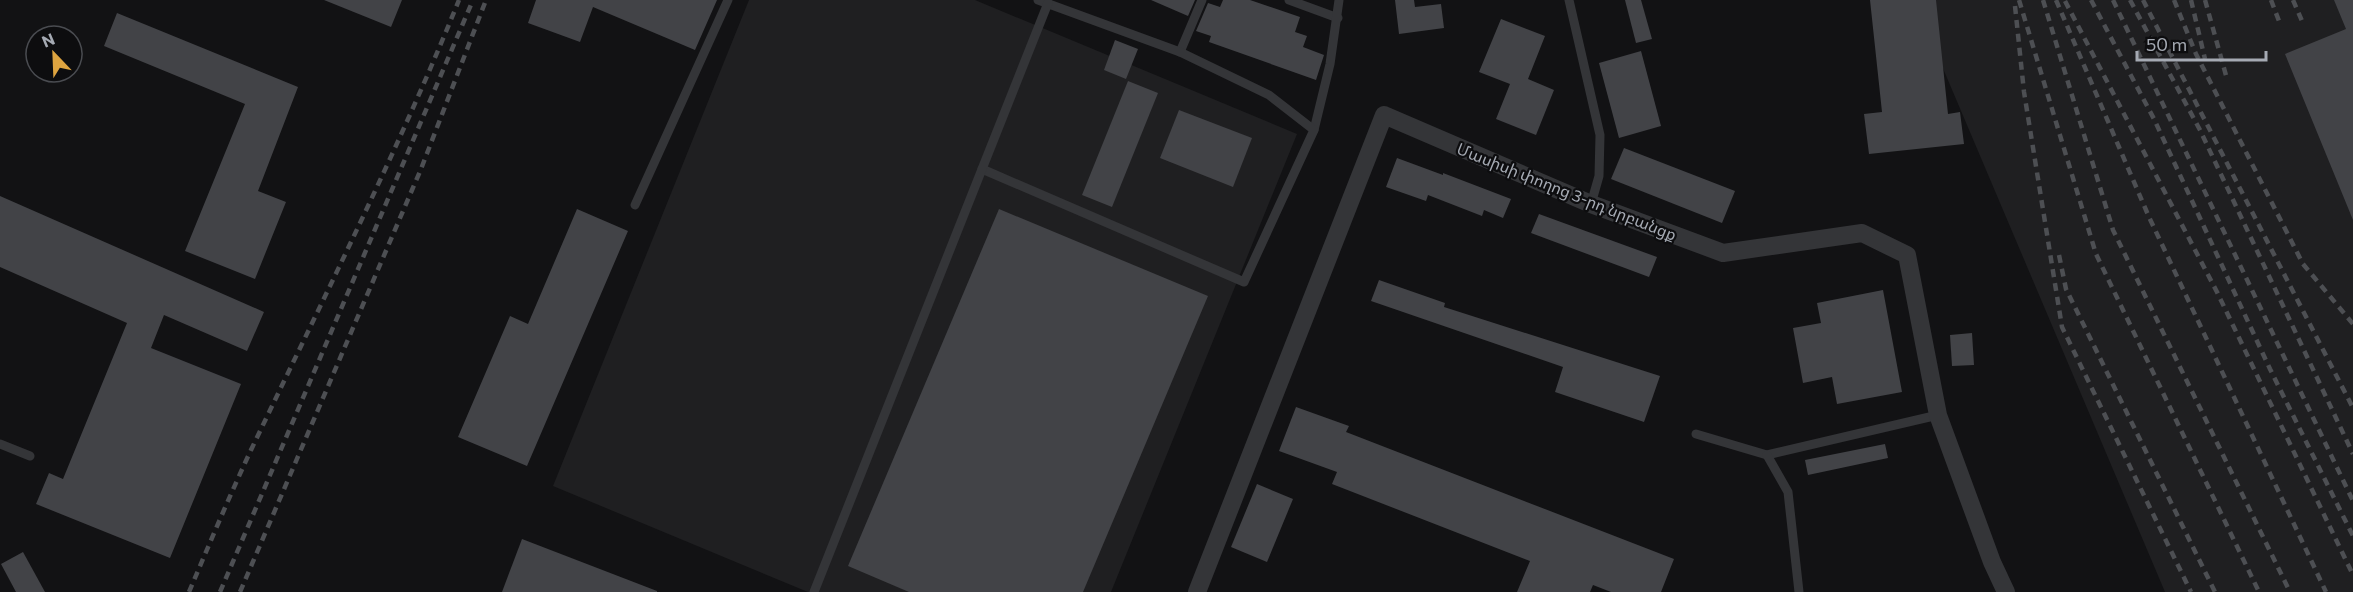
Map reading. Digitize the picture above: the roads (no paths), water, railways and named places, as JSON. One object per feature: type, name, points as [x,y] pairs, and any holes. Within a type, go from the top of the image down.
[{"type":"street","name":"Մասիսի փողոց 3-րդ նրբանցք","points":[[1197,592],[1384,115],[1591,204],[1723,253],[1862,233],[1907,255],[1938,415],[1992,562],[2006,592]]},
{"type":"lane","points":[[635,205],[728,0]]},
{"type":"lane","points":[[1180,52],[1202,0]]},
{"type":"lane","points":[[1289,0],[1338,18]]},
{"type":"lane","points":[[982,169],[1244,282],[1314,130],[1330,64],[1339,0]]},
{"type":"lane","points":[[1569,0],[1600,135],[1599,176],[1591,204]]},
{"type":"lane","points":[[814,592],[982,169],[1043,2],[1180,52],[1269,95],[1314,130]]},
{"type":"lane","points":[[1696,434],[1767,455],[1938,415]]},
{"type":"lane","points":[[0,444],[30,456]]},
{"type":"lane","points":[[1767,455],[1788,492],[1799,592]]},
{"type":"railway","points":[[189,592],[251,450],[385,170],[459,0]]},
{"type":"railway","points":[[220,592],[473,0]]},
{"type":"railway","points":[[240,592],[421,169],[486,0]]},
{"type":"railway","points":[[2019,0],[2096,254],[2259,592]]},
{"type":"railway","points":[[2043,0],[2113,230],[2290,592]]},
{"type":"railway","points":[[2056,0],[2149,217],[2326,592]]},
{"type":"railway","points":[[2091,0],[2154,119],[2270,369],[2353,536]]},
{"type":"railway","points":[[2113,0],[2353,501]]},
{"type":"railway","points":[[2130,0],[2200,130],[2353,454]]},
{"type":"railway","points":[[2143,0],[2353,408]]},
{"type":"railway","points":[[2174,0],[2196,54],[2303,264],[2353,324]]},
{"type":"railway","points":[[2191,0],[2205,59]]},
{"type":"railway","points":[[2205,0],[2227,79]]},
{"type":"railway","points":[[2271,0],[2279,21]]},
{"type":"railway","points":[[2293,0],[2302,21]]},
{"type":"railway","points":[[2065,1],[2217,292],[2353,575]]},
{"type":"railway","points":[[2015,6],[2024,92],[2062,327],[2191,592]]},
{"type":"railway","points":[[2059,255],[2066,289],[2215,592]]}]
